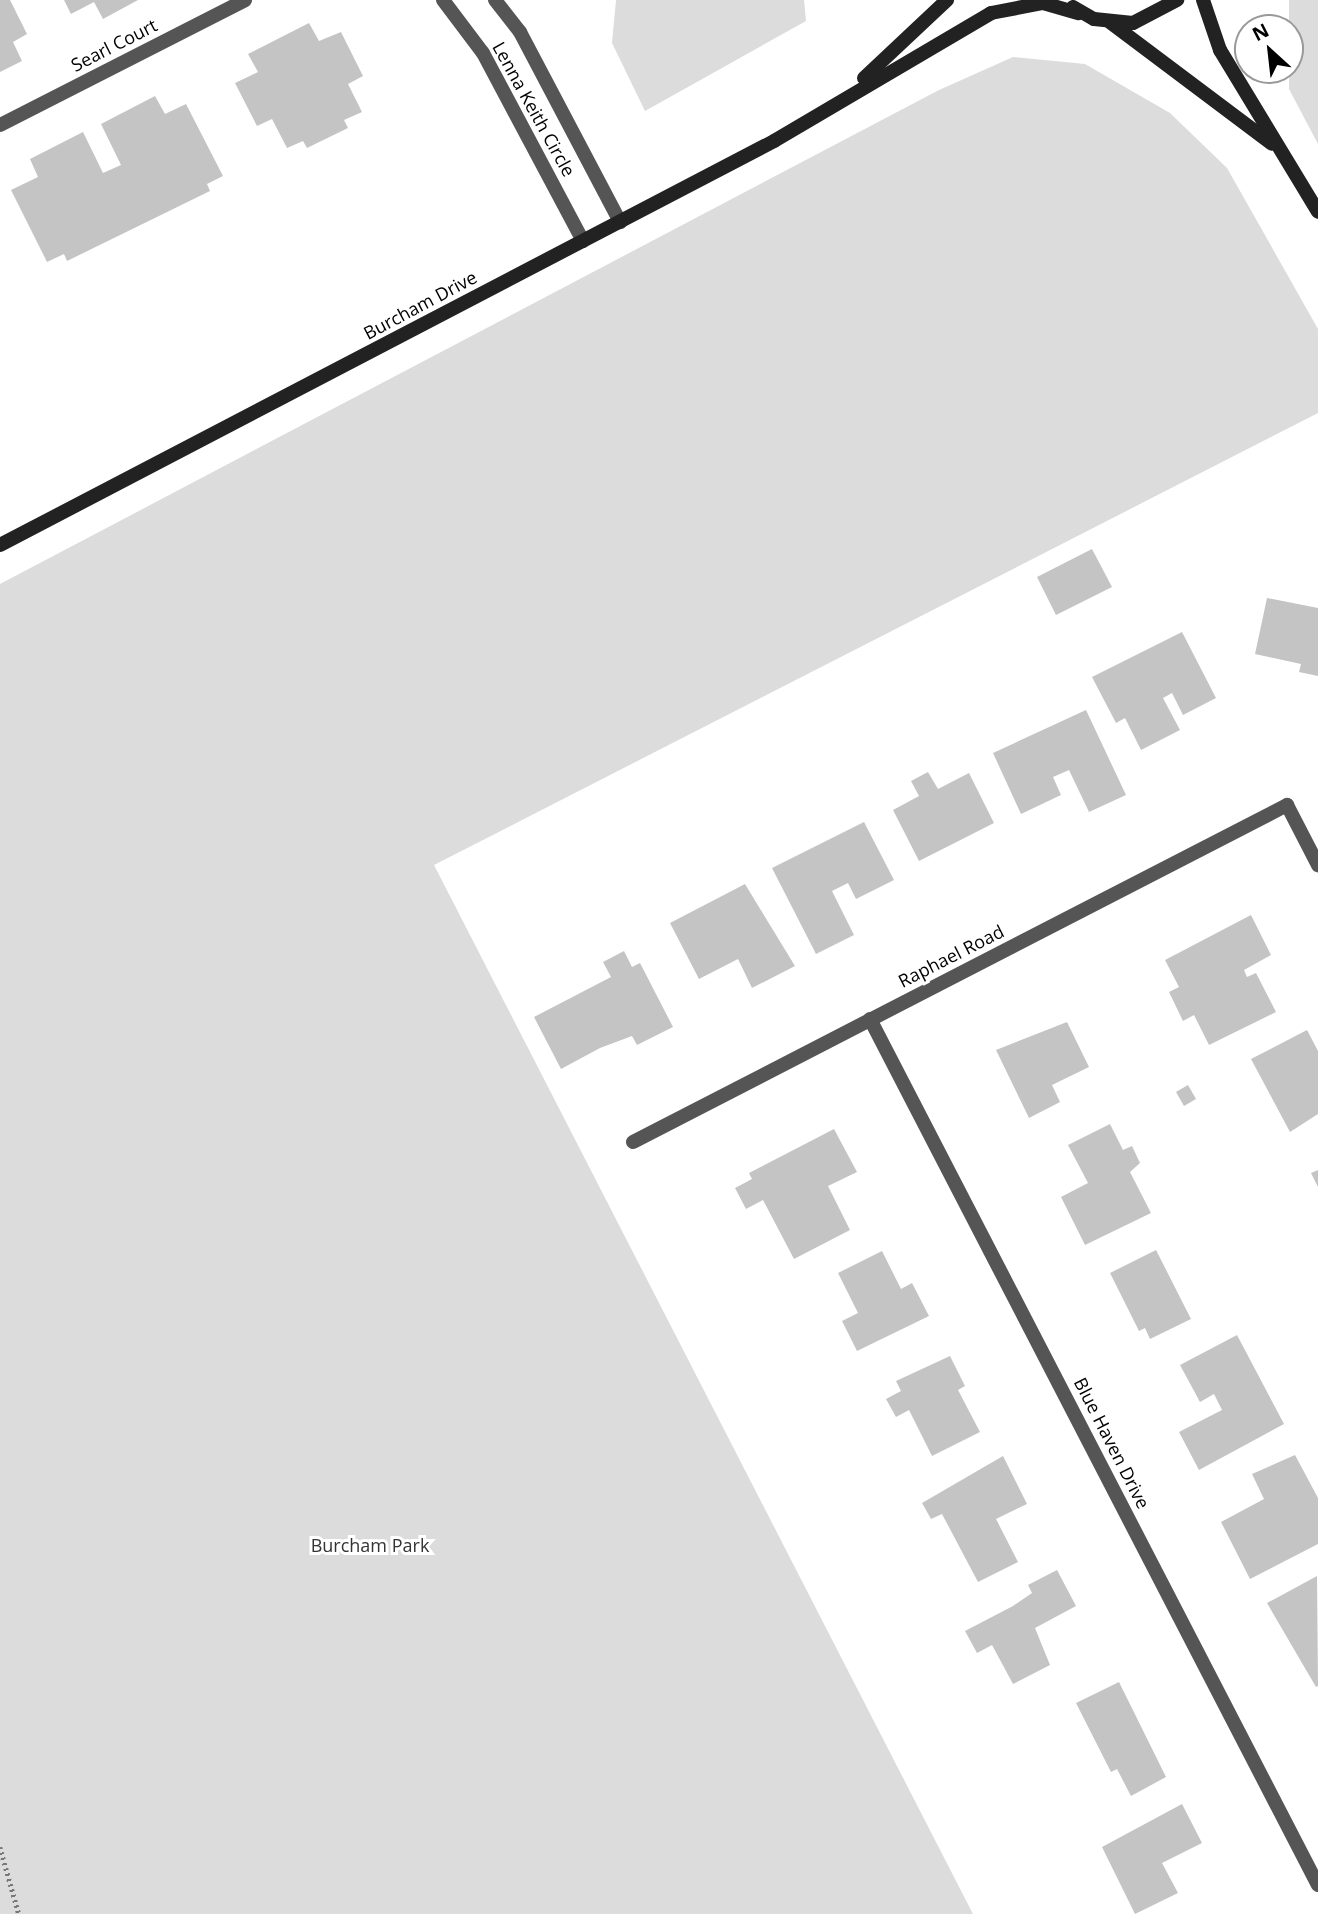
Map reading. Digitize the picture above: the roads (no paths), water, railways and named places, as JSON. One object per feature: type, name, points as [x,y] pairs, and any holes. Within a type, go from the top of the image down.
[{"type":"street","name":"Searl Court","points":[[0,125],[245,0]]},
{"type":"street","name":"Lenna Keith Circle","points":[[443,0],[483,53],[583,241]]},
{"type":"street","name":"Lenna Keith Circle","points":[[495,0],[520,32],[620,222]]},
{"type":"street","name":"Burcham Drive","points":[[852,90],[947,0]]},
{"type":"street","points":[[1063,0],[1079,13]]},
{"type":"street","points":[[1111,23],[1153,16],[1177,0]]},
{"type":"street","points":[[1203,0],[1220,50],[1275,147],[1318,212]]},
{"type":"street","name":"Burcham Drive","points":[[0,545],[774,141],[852,90],[1016,4],[1043,3],[1111,23]]},
{"type":"street","points":[[1111,23],[1275,147]]},
{"type":"street","name":"Raphael Road","points":[[633,1142],[1287,805],[1318,865]]},
{"type":"street","name":"Blue Haven Drive","points":[[870,1019],[1318,1885]]},
{"type":"park label","name":"Burcham Park","points":[[370,1545]]}]
